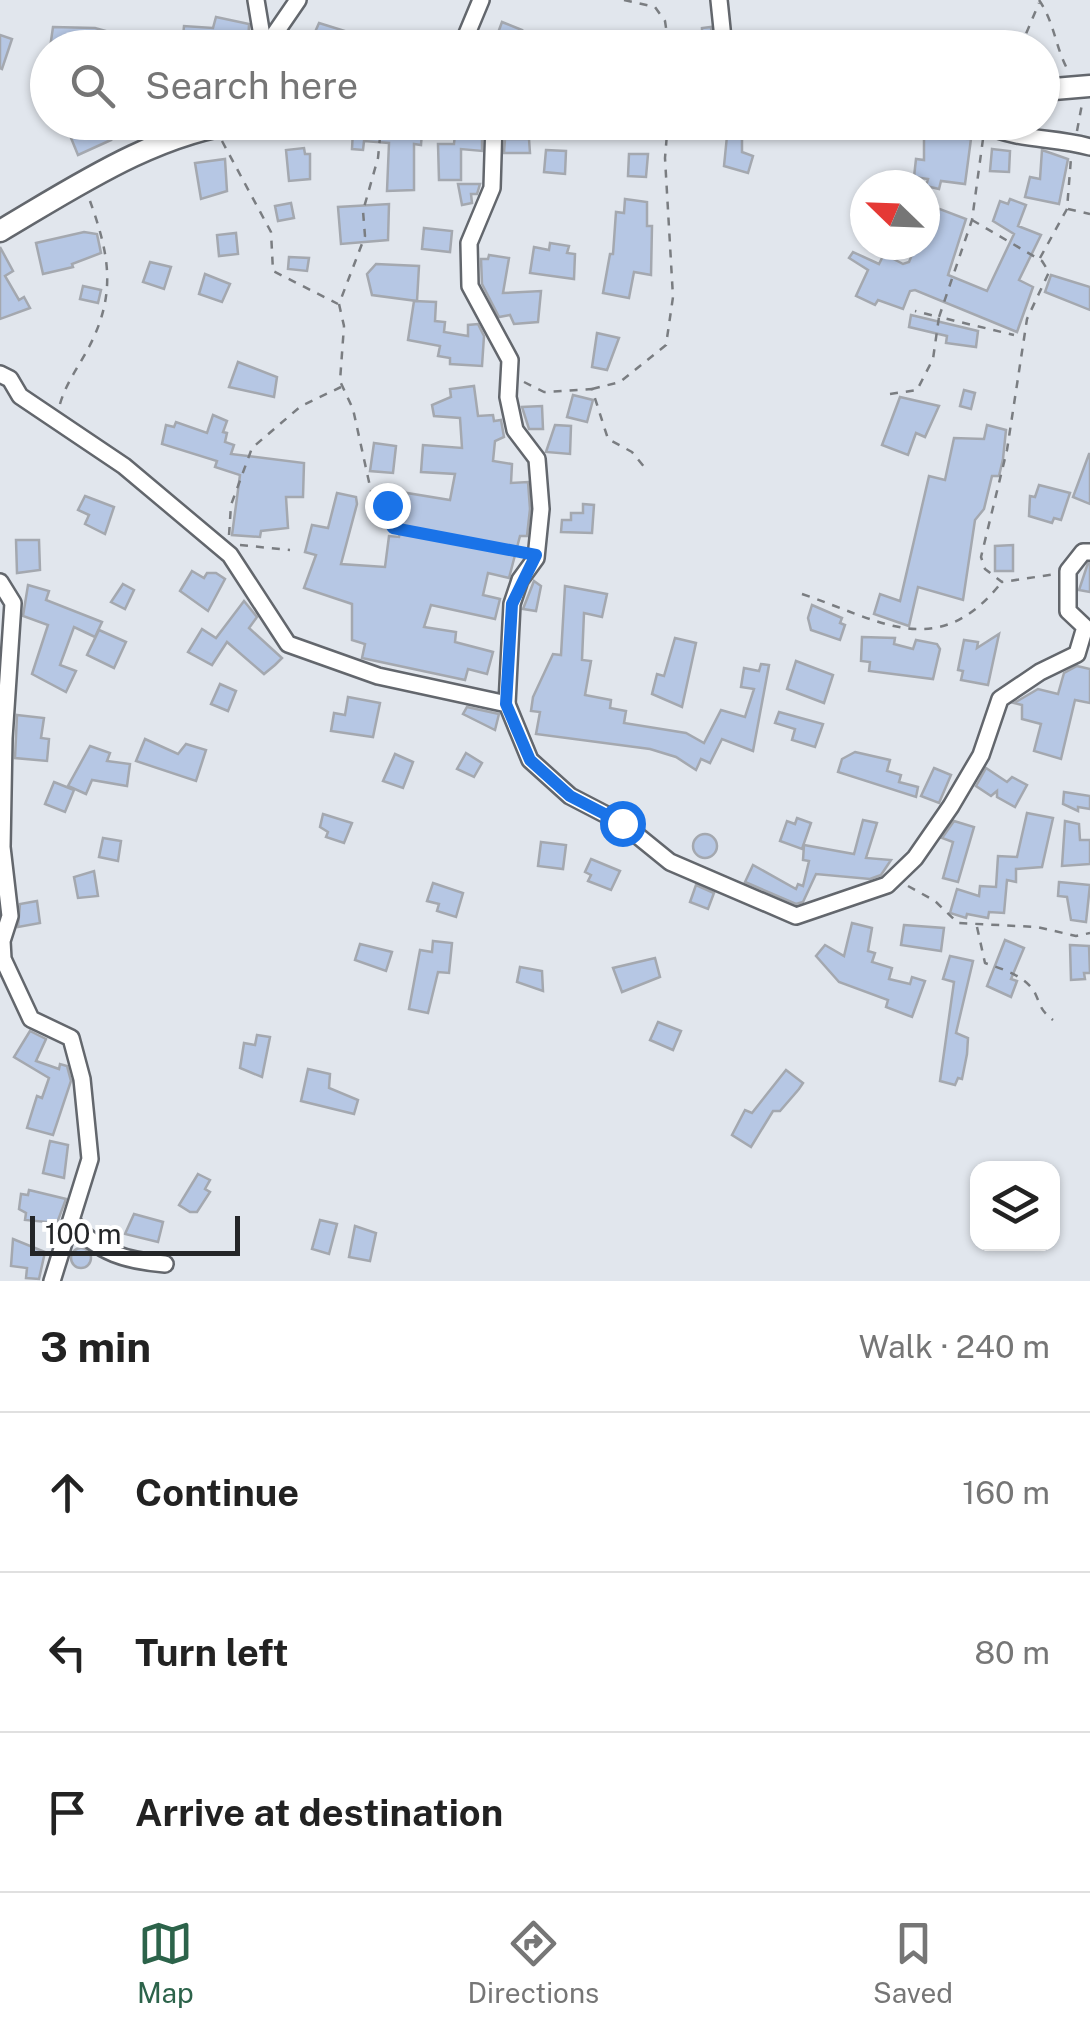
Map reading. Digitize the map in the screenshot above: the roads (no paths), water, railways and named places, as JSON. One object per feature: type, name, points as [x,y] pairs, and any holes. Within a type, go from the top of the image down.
[{"type":"main road","points":[[0,231],[84,180],[178,140]]},
{"type":"street","points":[[256,0],[261,30]]},
{"type":"street","points":[[277,30],[298,0]]},
{"type":"street","points":[[468,30],[481,0]]},
{"type":"street","points":[[719,0],[722,30]]},
{"type":"street","points":[[493,140],[492,188],[469,243],[470,286],[510,360],[508,397],[515,430],[536,460],[541,536],[512,604],[506,704],[530,760],[570,796],[622,823],[670,862],[796,916],[887,885],[915,858],[951,806],[980,755],[1000,700],[1040,672],[1077,654],[1086,628],[1068,611],[1068,572],[1082,552],[1090,552]]},
{"type":"street","points":[[1030,140],[1090,147]]},
{"type":"street","points":[[0,374],[10,379],[20,396],[173,503],[230,555],[288,644],[378,676],[506,704]]},
{"type":"street","points":[[0,582],[13,603],[1,848],[10,916],[2,941],[2,959],[31,1019],[71,1038],[82,1078],[90,1159],[52,1281]]},
{"type":"street","points":[[73,1223],[104,1251],[134,1261],[164,1264]]}]
